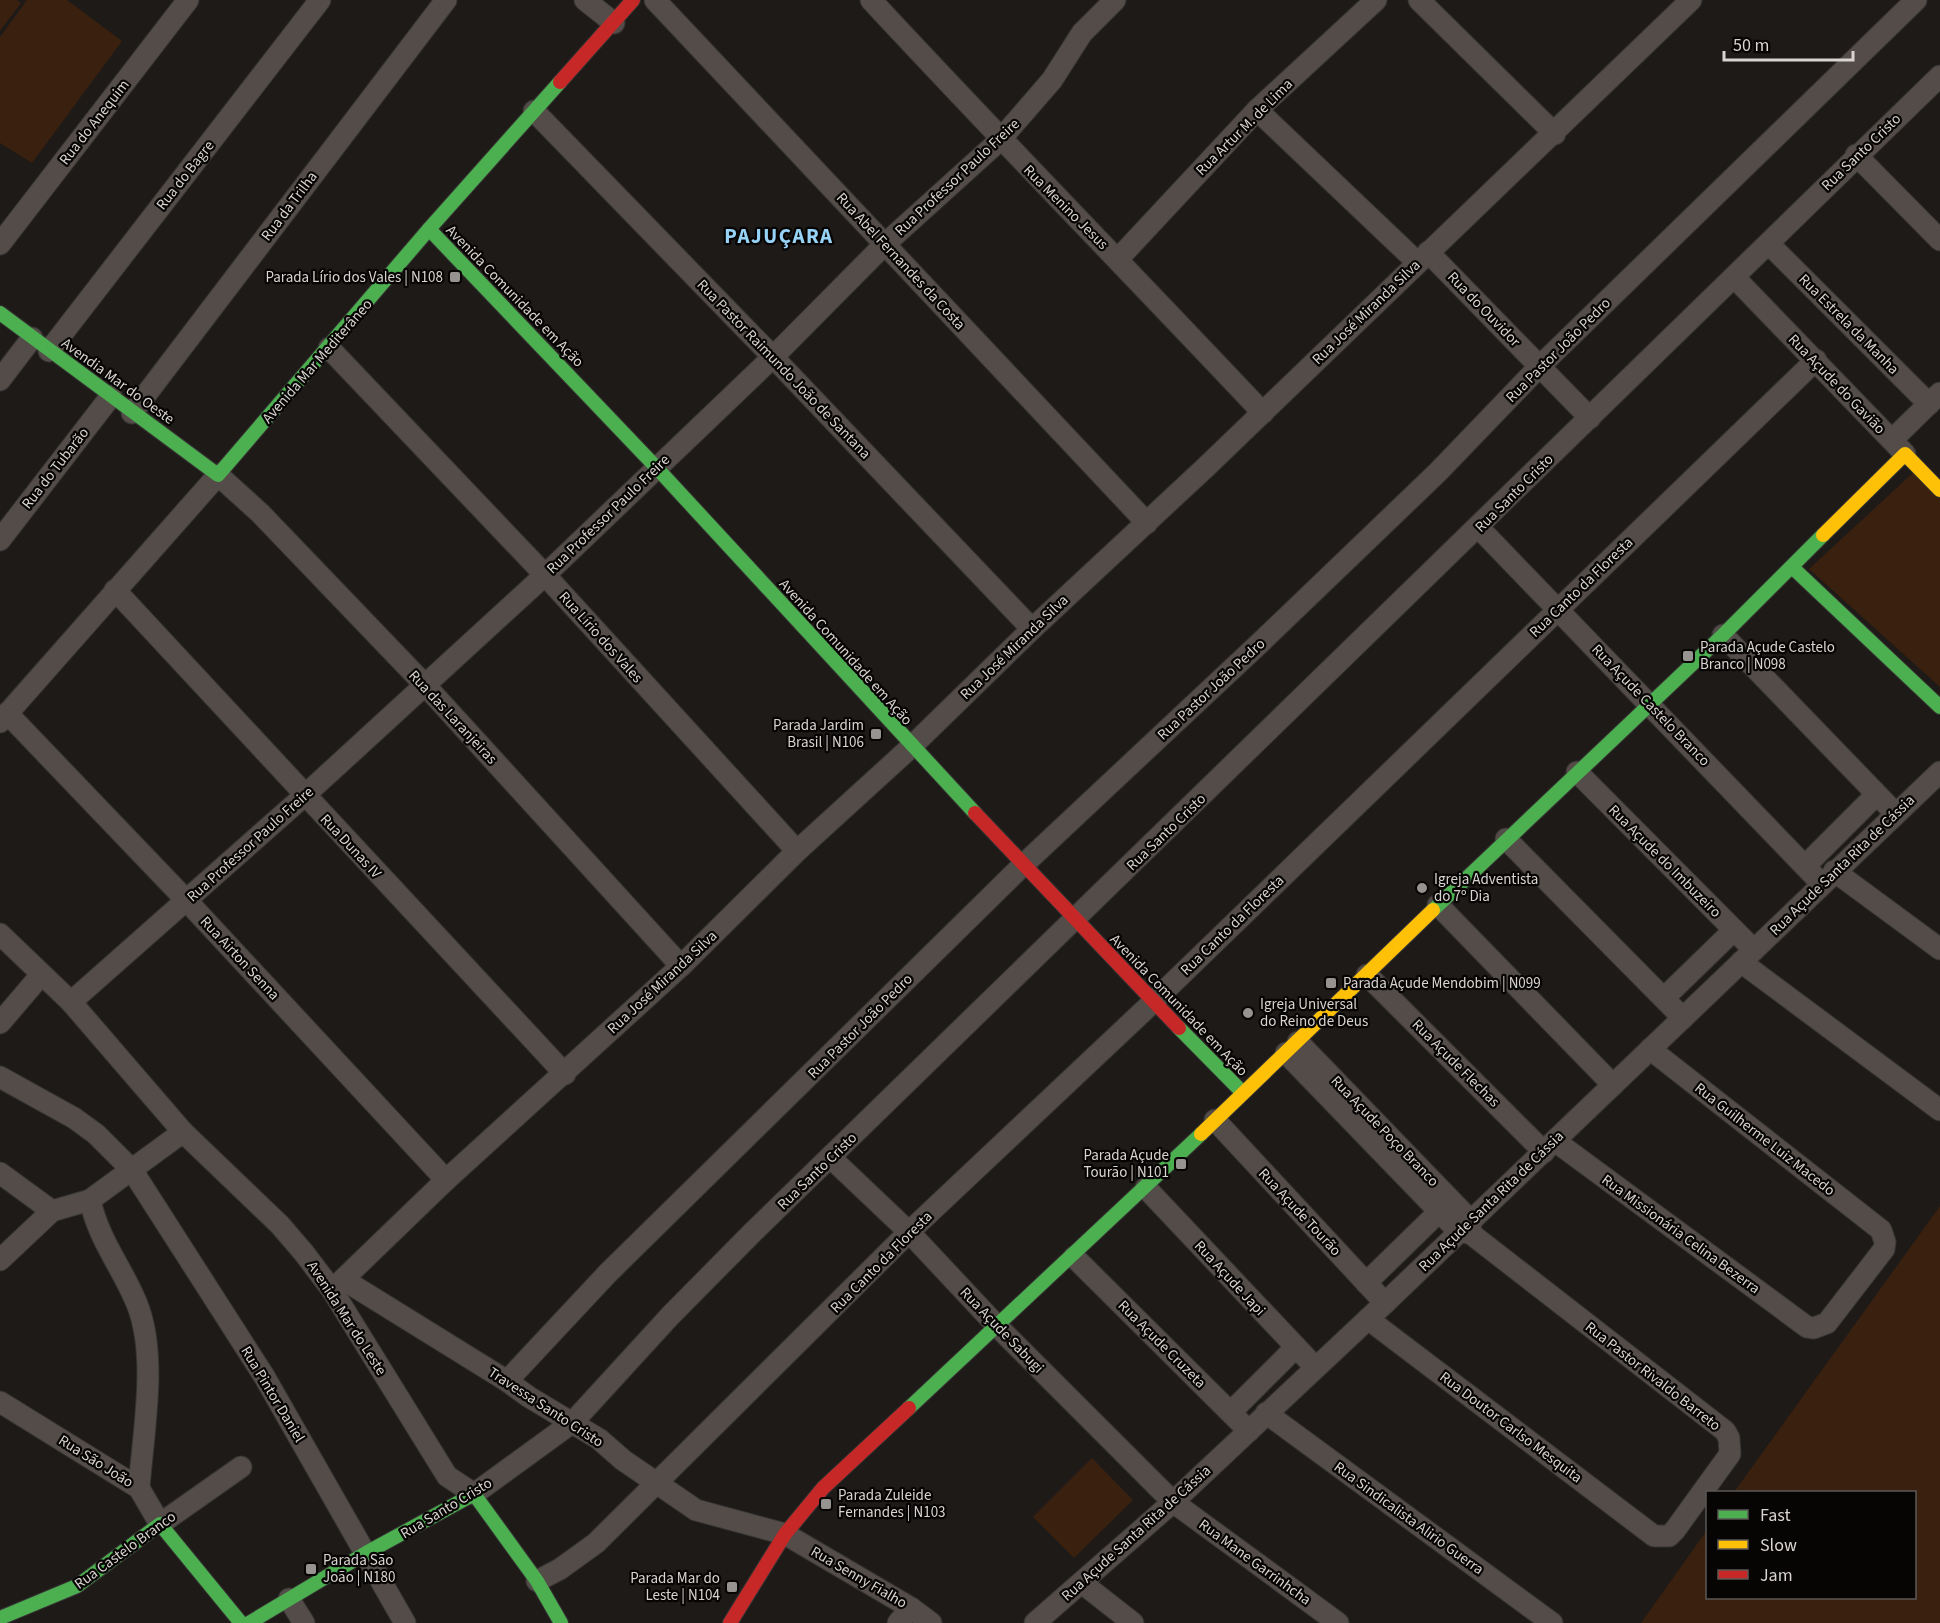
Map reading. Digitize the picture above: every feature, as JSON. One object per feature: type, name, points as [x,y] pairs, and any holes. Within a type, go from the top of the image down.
[{"type":"street","name":"Rua do Anequim","points":[[0,244],[188,0]]},
{"type":"street","name":"Rua do Bagre","points":[[0,380],[40,345],[320,0]]},
{"type":"street","name":"Rua da Trilha","points":[[132,413],[446,0]]},
{"type":"street","points":[[585,0],[614,23]]},
{"type":"street","name":"Rua Abel Fernandes da Costa","points":[[655,0],[1147,523]]},
{"type":"street","name":"Rua Menino Jesus","points":[[871,0],[1000,140],[1118,259],[1263,413]]},
{"type":"street","name":"Rua Professor Paulo Freire","points":[[71,1002],[304,796],[545,575],[773,357],[885,244],[1000,140],[1052,80],[1082,33],[1115,0]]},
{"type":"street","name":"Rua Artur M. de Lima","points":[[1118,259],[1257,110],[1376,0]]},
{"type":"street","points":[[1419,0],[1556,134]]},
{"type":"street","name":"Rua José Miranda Silva","points":[[338,1285],[446,1180],[681,966],[797,851],[911,747],[1032,629],[1263,413],[1423,257],[1556,134],[1691,0]]},
{"type":"street","name":"Rua Pastor João Pedro","points":[[507,1381],[608,1273],[1023,865],[1363,544],[1539,367],[1916,0]]},
{"type":"street","name":"Avenida Mar Mediterâneo","points":[[4,717],[631,1]]},
{"type":"street","name":"Rua Santo Cristo","points":[[249,1623],[474,1494],[573,1422],[670,1316],[1479,528],[1769,244],[1856,155],[1940,76]]},
{"type":"street","name":"Rua do Ouvidor","points":[[1257,110],[1423,257],[1590,418]]},
{"type":"street","name":"Rua Pastor Raimundo João de Santana","points":[[534,111],[773,357],[1032,629]]},
{"type":"street","points":[[1856,155],[1940,240]]},
{"type":"street","name":"Avenida Comunidade em Ação","points":[[429,229],[656,467],[911,747],[1152,1003],[1243,1094]]},
{"type":"street","name":"Rua Estrela da Manha","points":[[1769,244],[1934,399]]},
{"type":"street","name":"Rua Açude do Gavião","points":[[1734,277],[1940,490]]},
{"type":"street","name":"Avendia Mar do Oeste","points":[[0,313],[40,345],[218,475]]},
{"type":"street","name":"Rua Lírio dos Vales","points":[[329,348],[545,575],[797,851]]},
{"type":"street","name":"Rua Canto da Floresta","points":[[537,1581],[560,1569],[596,1543],[909,1232],[1152,1003],[1816,360]]},
{"type":"street","name":"Rua do Tubarão","points":[[0,540],[111,396]]},
{"type":"street","points":[[730,1623],[785,1534],[823,1488],[1074,1257],[1506,839],[1723,635],[1792,567],[1898,447],[1934,399]]},
{"type":"street","name":"Rua das Laranjeiras","points":[[218,475],[261,513],[424,684],[681,966]]},
{"type":"street","name":"Rua Açude Castelo Branco","points":[[1479,528],[1805,866],[1828,877],[1940,949]]},
{"type":"street","points":[[1792,567],[1940,707]]},
{"type":"street","name":"Rua Dunas IV","points":[[115,590],[304,796],[565,1074]]},
{"type":"street","points":[[1723,635],[1895,813]]},
{"type":"street","name":"Rua Airton Senna","points":[[4,717],[187,901],[446,1180]]},
{"type":"street","name":"Rua Açude do Imbuzeiro","points":[[1577,772],[1733,931],[1748,956],[1940,1110]]},
{"type":"street","name":"Rua Açude Santa Rita de Cássia","points":[[1035,1623],[1173,1502],[1315,1367],[1467,1229],[1549,1146],[1828,877],[1895,813],[1937,780]]},
{"type":"street","points":[[1805,866],[1876,795]]},
{"type":"street","points":[[1506,839],[1683,1018]]},
{"type":"street","points":[[1438,905],[1613,1085]]},
{"type":"street","points":[[1664,998],[1733,931]]},
{"type":"street","name":"Avenida Mar do Leste","points":[[0,934],[71,1002],[183,1132],[280,1225],[338,1285],[447,1476],[474,1494],[537,1581],[561,1623]]},
{"type":"street","points":[[0,1023],[41,975]]},
{"type":"street","name":"Rua Açude Flechas","points":[[1368,975],[1549,1146]]},
{"type":"street","name":"Rua Açude Poço Branco","points":[[1292,1048],[1467,1229]]},
{"type":"street","name":"Rua Guilherme Luiz Macedo","points":[[1650,1049],[1881,1230],[1885,1242],[1884,1250],[1827,1323],[1814,1328],[1807,1327]]},
{"type":"street","name":"Rua Pintor Daniel","points":[[0,1077],[74,1118],[96,1134],[132,1170],[264,1376],[405,1623]]},
{"type":"street","name":"Rua Açude Tourão","points":[[1215,1120],[1385,1304]]},
{"type":"street","points":[[0,1260],[52,1210],[90,1200],[183,1132]]},
{"type":"street","name":"Rua Missionária Celina Bezerra","points":[[1549,1146],[1807,1327]]},
{"type":"street","name":"Rua Açude Sabugi","points":[[831,1158],[909,1232],[997,1326],[1173,1502]]},
{"type":"street","points":[[0,1173],[52,1210]]},
{"type":"street","name":"Rua Açude Japi","points":[[1146,1188],[1315,1367]]},
{"type":"street","points":[[90,1200],[95,1223],[137,1305],[145,1331],[146,1380],[139,1488]]},
{"type":"street","points":[[1366,1282],[1445,1206]]},
{"type":"street","name":"Rua Pastor Rivaldo Barreto","points":[[1467,1229],[1725,1431],[1729,1438],[1730,1454],[1675,1530],[1669,1536],[1654,1536]]},
{"type":"street","name":"Rua Açude Cruzeta","points":[[1074,1257],[1249,1431]]},
{"type":"street","name":"Travessa Santo Cristo","points":[[338,1285],[507,1381],[529,1397],[573,1422],[696,1510],[785,1534]]},
{"type":"street","name":"Rua Doutor Carlso Mesquita","points":[[1368,1319],[1654,1536]]},
{"type":"street","points":[[1231,1412],[1296,1347]]},
{"type":"street","name":"Rua São João","points":[[0,1402],[139,1488],[160,1524],[241,1623]]},
{"type":"street","name":"Rua Sindicalista Alirio Guerra","points":[[1266,1413],[1552,1623]]},
{"type":"street","name":"Rua Castelo Branco","points":[[0,1618],[77,1586],[241,1467]]},
{"type":"street","name":"Rua Mane Garrinhcha","points":[[1173,1502],[1338,1623]]},
{"type":"street","name":"Rua Senny Fialho","points":[[785,1534],[904,1615],[931,1623]]},
{"type":"street","points":[[1082,1583],[1133,1623]]},
{"type":"street","points":[[289,1599],[304,1623]]},
{"type":"shaded area","points":[[0,0],[17,0],[21,3],[0,31]]},
{"type":"shaded area","points":[[27,0],[67,0],[122,41],[32,163],[0,143],[0,37]]},
{"type":"shaded area","points":[[1916,470],[1940,495],[1940,687],[1809,569]]},
{"type":"shaded area","points":[[1940,1206],[1940,1623],[1641,1623],[1706,1531],[1706,1599],[1916,1599],[1916,1491],[1735,1491]]},
{"type":"shaded area","points":[[1092,1458],[1133,1500],[1074,1558],[1033,1517]]},
{"type":"traffic: fast","points":[[0,313],[218,475],[429,229],[560,82]]},
{"type":"traffic: fast","points":[[429,229],[655,466],[975,813]]},
{"type":"traffic: fast","points":[[1433,910],[1723,635],[1823,535]]},
{"type":"traffic: fast","points":[[1792,567],[1940,707]]},
{"type":"traffic: fast","points":[[1179,1028],[1243,1093]]},
{"type":"traffic: fast","points":[[909,1408],[1201,1134]]},
{"type":"traffic: fast","points":[[249,1623],[366,1553],[474,1494],[537,1581],[561,1623]]},
{"type":"traffic: fast","points":[[0,1618],[77,1586],[160,1524],[241,1623]]},
{"type":"traffic: slow","points":[[1823,535],[1905,454],[1940,490]]},
{"type":"traffic: slow","points":[[1201,1134],[1433,910]]},
{"type":"traffic: jam","points":[[560,82],[633,0]]},
{"type":"traffic: jam","points":[[975,813],[1179,1028]]},
{"type":"traffic: jam","points":[[730,1623],[785,1534],[823,1488],[909,1408]]},
{"type":"place","name":"Parada Lírio dos Vales | N108","points":[[455,277]]},
{"type":"place","name":"Parada Açude Castelo Branco | N098","points":[[1688,656]]},
{"type":"place","name":"Parada Jardim Brasil | N106","points":[[876,734]]},
{"type":"place","name":"Igreja Adventista do 7º Dia","points":[[1422,888]]},
{"type":"place","name":"Parada Açude Mendobim | N099","points":[[1331,983]]},
{"type":"place","name":"Igreja Universal do Reino de Deus","points":[[1248,1013]]},
{"type":"place","name":"Parada Açude Tourão | N101","points":[[1181,1164]]},
{"type":"place","name":"Parada Zuleide Fernandes | N103","points":[[826,1504]]},
{"type":"place","name":"Parada São João | N180","points":[[311,1569]]},
{"type":"place","name":"Parada Mar do Leste | N104","points":[[732,1587]]},
{"type":"district","name":"PAJUÇARA","points":[[779,236]]}]
